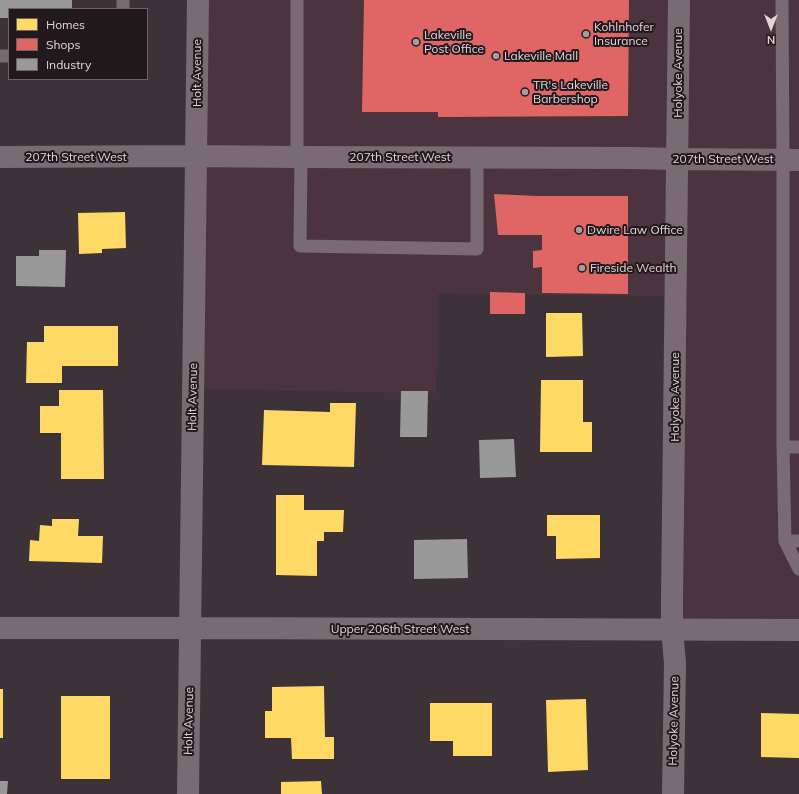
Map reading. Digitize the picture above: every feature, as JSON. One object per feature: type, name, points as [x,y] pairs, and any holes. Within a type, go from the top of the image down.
[{"type":"street","name":"Holt Avenue","points":[[188,794],[198,0]]},
{"type":"street","name":"Holyoke Avenue","points":[[674,794],[675,664],[672,629],[679,0]]},
{"type":"street","name":"207th Street West","points":[[0,157],[477,157],[791,160]]},
{"type":"street","name":"Upper 206th Street West","points":[[0,628],[799,630]]},
{"type":"lane","points":[[297,0],[300,246],[477,248],[477,157]]},
{"type":"lane","points":[[782,0],[791,160],[782,447],[785,541],[799,570]]},
{"type":"lane","points":[[782,447],[799,447]]},
{"type":"lane","points":[[785,541],[799,541]]},
{"type":"shaded area","points":[[198,0],[799,0],[799,630],[672,629],[675,296],[438,294],[436,393],[193,389]]},
{"type":"building: Homes","points":[[125,212],[126,248],[102,249],[102,253],[79,254],[78,213]]},
{"type":"building: Homes","points":[[546,313],[582,313],[583,356],[546,357]]},
{"type":"building: Homes","points":[[44,326],[118,326],[118,366],[62,366],[62,383],[26,383],[27,342],[44,342]]},
{"type":"building: Homes","points":[[541,380],[583,380],[583,422],[592,422],[592,452],[540,452]]},
{"type":"building: Homes","points":[[59,390],[103,390],[104,479],[61,479],[61,433],[40,433],[40,406],[59,406]]},
{"type":"building: Homes","points":[[330,403],[356,403],[354,467],[262,465],[264,410],[330,412]]},
{"type":"building: Homes","points":[[276,495],[304,495],[304,510],[344,510],[343,532],[324,532],[324,541],[317,541],[317,576],[276,575]]},
{"type":"building: Homes","points":[[547,515],[600,515],[600,558],[556,559],[556,536],[547,536]]},
{"type":"building: Homes","points":[[52,519],[79,519],[78,536],[103,536],[102,563],[29,561],[30,540],[39,541],[40,525],[52,526]]},
{"type":"building: Homes","points":[[324,686],[325,737],[334,737],[334,759],[292,759],[291,738],[265,738],[265,711],[272,711],[272,687]]},
{"type":"building: Homes","points":[[0,689],[3,689],[3,738],[0,738]]},
{"type":"building: Homes","points":[[61,696],[110,696],[110,779],[61,779]]},
{"type":"building: Homes","points":[[586,699],[588,770],[548,772],[546,700]]},
{"type":"building: Homes","points":[[430,703],[492,703],[492,756],[453,756],[453,741],[430,741]]},
{"type":"building: Homes","points":[[761,713],[799,714],[799,758],[761,757]]},
{"type":"building: Homes","points":[[321,781],[322,794],[281,794],[281,782]]},
{"type":"building: Shops","name":"Lakeville Mall","points":[[364,0],[629,0],[628,116],[438,117],[438,112],[362,112]]},
{"type":"building: Shops","points":[[494,194],[536,196],[628,196],[628,294],[542,293],[542,267],[533,268],[533,251],[542,250],[542,235],[498,235]]},
{"type":"building: Shops","points":[[490,292],[525,293],[525,314],[490,314]]},
{"type":"building: Industry","points":[[0,0],[72,0],[72,8],[8,8],[8,18],[0,18]]},
{"type":"building: Industry","points":[[39,250],[66,250],[65,287],[16,286],[16,256],[39,256]]},
{"type":"building: Industry","points":[[401,391],[428,391],[427,437],[400,437]]},
{"type":"building: Industry","points":[[514,439],[516,477],[480,478],[479,440]]},
{"type":"building: Industry","points":[[467,539],[468,578],[414,579],[414,540]]},
{"type":"building: Industry","points":[[0,781],[8,781],[7,794],[0,794]]},
{"type":"place","name":"Kohlnhofer Insurance","points":[[586,34]]},
{"type":"place","name":"Lakeville Post Office","points":[[416,42]]},
{"type":"place","name":"Lakeville Mall","points":[[496,56]]},
{"type":"place","name":"TR's Lakeville Barbershop","points":[[525,92]]},
{"type":"place","name":"Dwire Law Office","points":[[579,230]]},
{"type":"place","name":"Fireside Wealth","points":[[582,268]]}]
